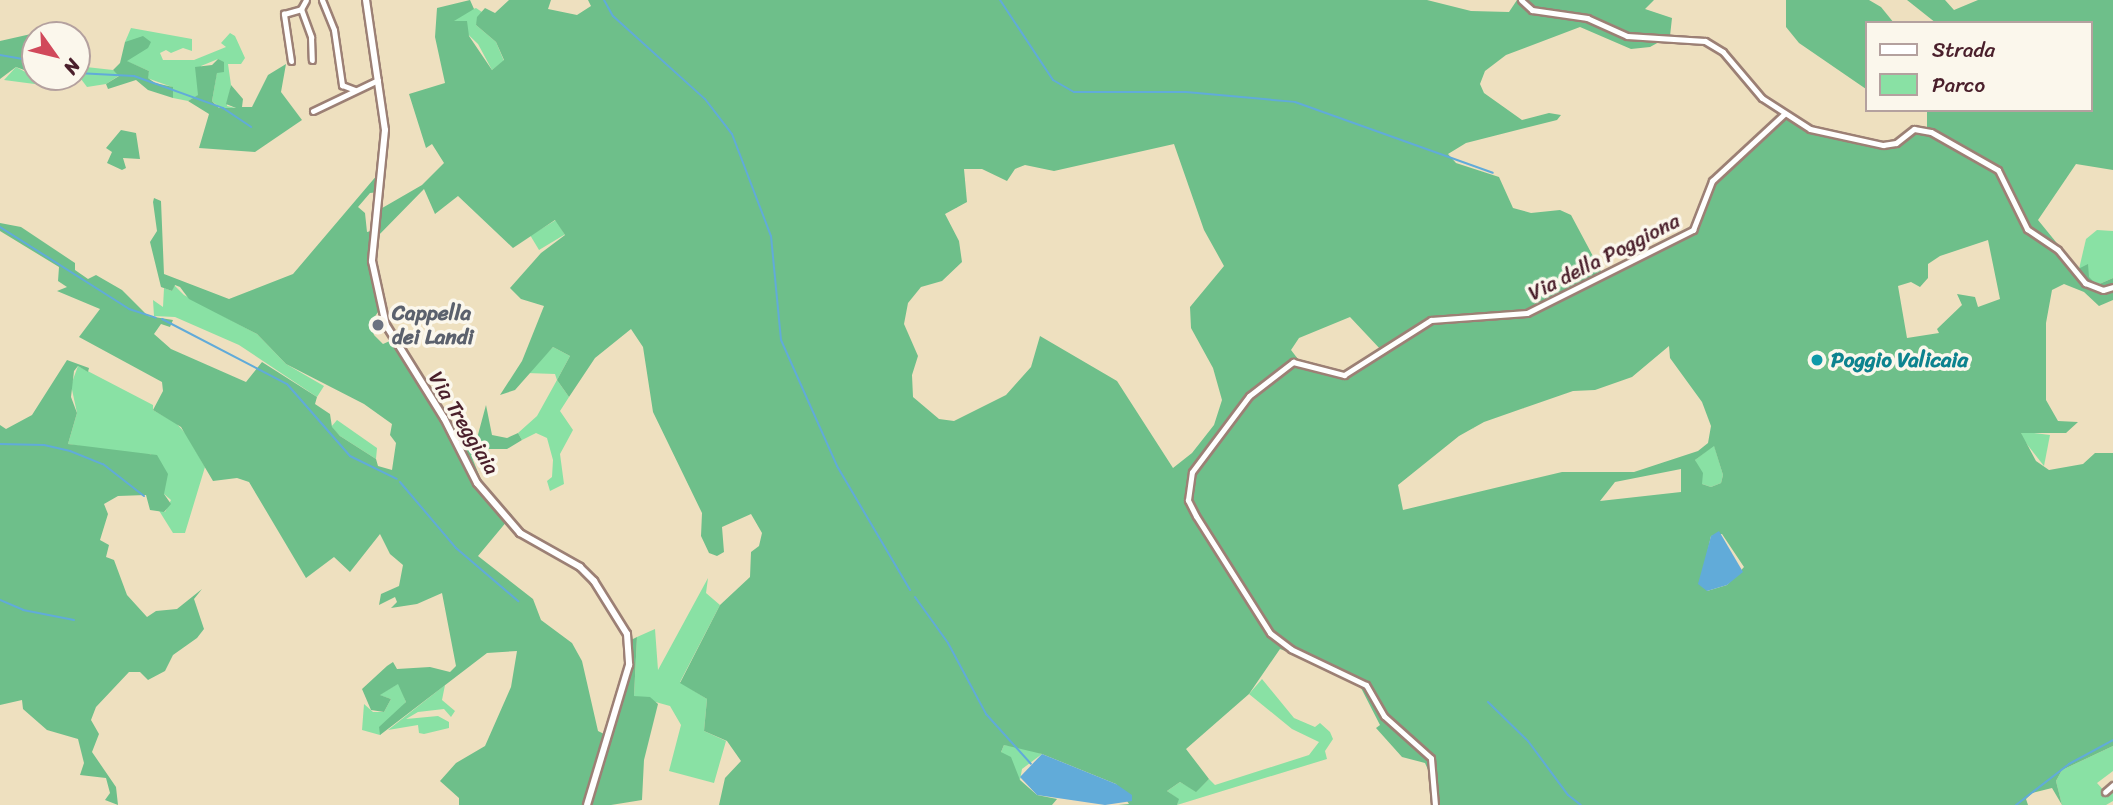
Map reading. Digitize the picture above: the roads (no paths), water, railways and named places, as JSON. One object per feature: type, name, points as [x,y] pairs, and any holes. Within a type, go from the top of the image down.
[{"type":"street","points":[[291,61],[283,19],[301,9],[306,0]]},
{"type":"street","points":[[321,0],[334,30],[342,85],[355,90]]},
{"type":"street","name":"Via Treggiaia","points":[[366,0],[386,151],[372,261],[391,339],[430,393],[477,483],[520,533],[580,567],[594,581],[628,634],[629,665],[587,805]]},
{"type":"street","points":[[1521,0],[1532,9],[1587,18],[1627,36],[1705,41],[1723,52],[1762,98],[1810,129],[1883,145],[1896,144],[1914,129],[1931,132],[1998,170],[2027,229],[2058,250],[2084,283],[2102,290],[2113,287]]},
{"type":"street","points":[[301,9],[312,37],[312,60]]},
{"type":"street","points":[[313,111],[378,80]]},
{"type":"street","name":"Via della Poggiona","points":[[1435,805],[1428,754],[1384,716],[1366,685],[1291,649],[1270,634],[1188,500],[1192,471],[1249,396],[1293,362],[1344,375],[1430,320],[1527,313],[1693,230],[1712,181],[1784,114]]},
{"type":"street","points":[[2105,792],[2113,785]]},
{"type":"water","points":[[1719,531],[1743,572],[1727,585],[1707,591],[1698,584],[1711,536]]},
{"type":"water","points":[[1042,754],[1116,784],[1132,795],[1132,801],[1105,805],[1037,795],[1020,777]]},
{"type":"waterway","points":[[604,0],[613,16],[705,99],[732,134],[771,236],[781,340],[837,466],[910,590]]},
{"type":"waterway","points":[[1000,0],[1053,80],[1074,92],[1186,92],[1295,102],[1493,173]]},
{"type":"waterway","points":[[0,55],[21,59]]},
{"type":"waterway","points":[[91,74],[134,76],[223,108],[251,127]]},
{"type":"waterway","points":[[0,227],[129,309],[156,318]]},
{"type":"waterway","points":[[162,319],[287,384],[350,456],[397,479]]},
{"type":"waterway","points":[[0,444],[44,445],[70,451],[103,464],[144,496]]},
{"type":"waterway","points":[[400,482],[456,548],[518,601]]},
{"type":"waterway","points":[[915,597],[948,643],[986,714],[1031,764]]},
{"type":"waterway","points":[[0,600],[23,610],[74,620]]},
{"type":"waterway","points":[[1488,702],[1528,741],[1568,795],[1581,805]]},
{"type":"waterway","points":[[2016,805],[2069,764],[2113,740]]},
{"type":"place","name":"Cappella dei Landi","points":[[378,325]]},
{"type":"place","name":"Poggio Valicaia","points":[[1817,360]]}]
